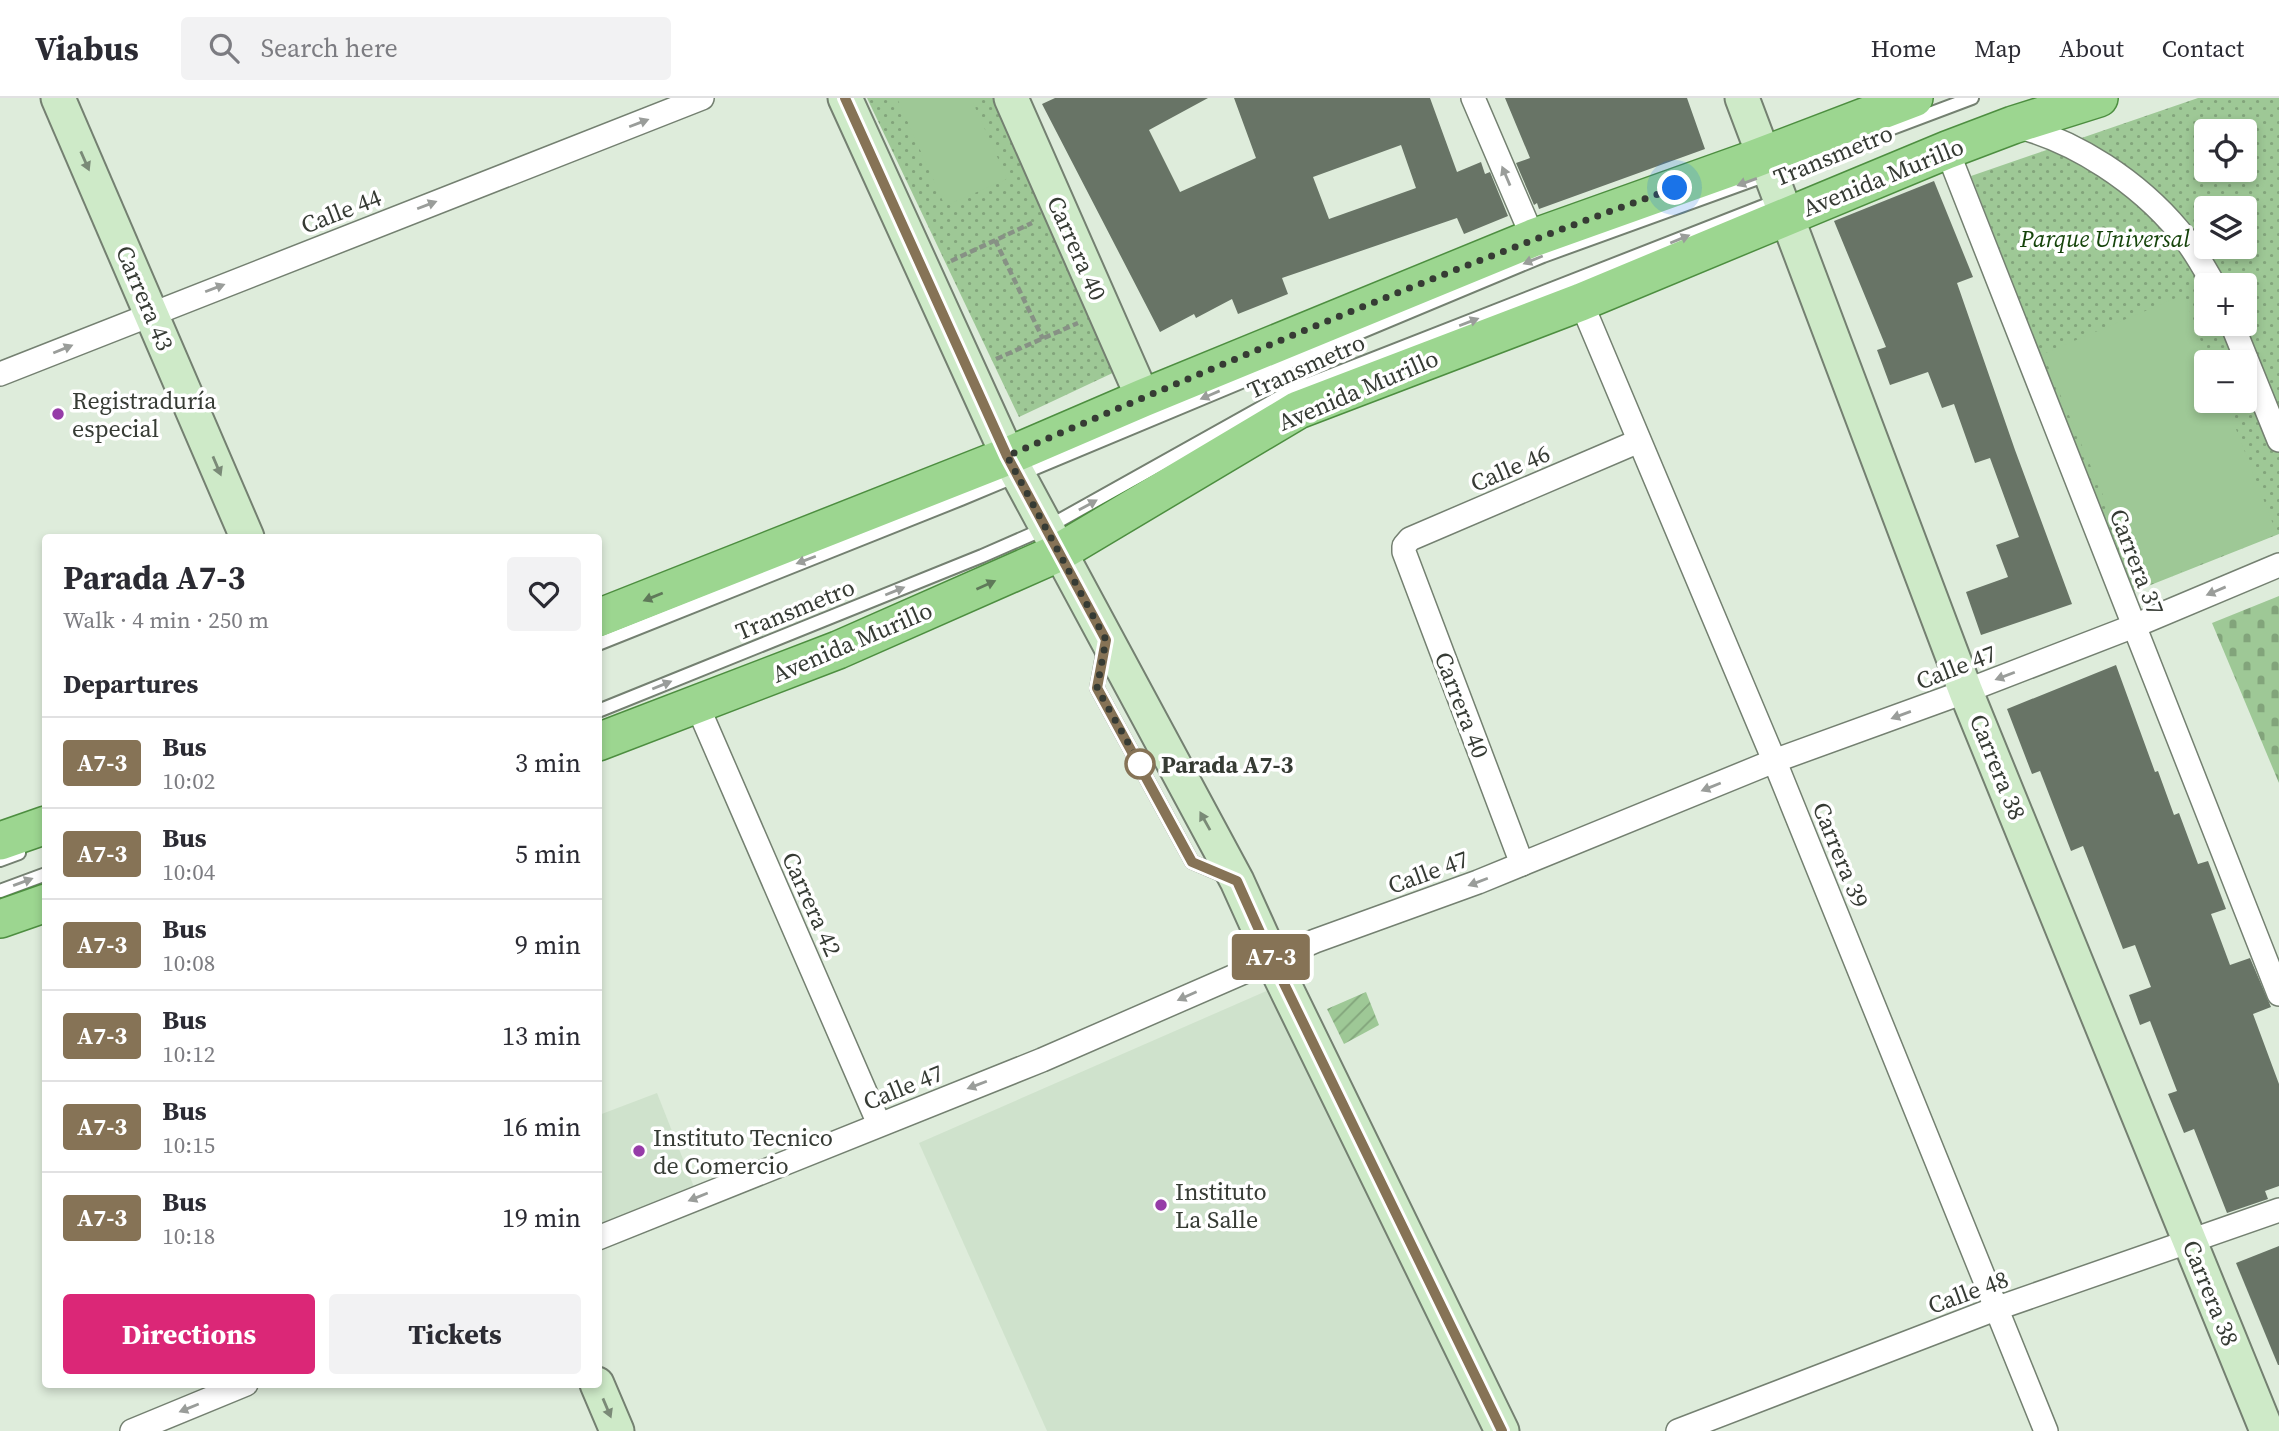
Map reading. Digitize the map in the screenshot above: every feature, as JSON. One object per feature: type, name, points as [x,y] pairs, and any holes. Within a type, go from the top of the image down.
[{"type":"main road","name":"Avenida Murillo","points":[[602,741],[838,650],[1298,410],[1581,302],[1780,188],[1914,98]]},
{"type":"main road","name":"Avenida Murillo","points":[[602,617],[1013,466],[1143,398],[1533,238],[1780,188],[1947,150],[2013,125],[2099,98]]},
{"type":"main road","points":[[0,919],[42,904]]},
{"type":"street","name":"Carrera 43","points":[[58,98],[246,534]]},
{"type":"street","name":"Calle 44","points":[[0,374],[702,98]]},
{"type":"street","points":[[845,98],[1013,466],[1237,881],[1272,959],[1503,1431]]},
{"type":"street","name":"Carrera 40","points":[[1011,98],[1143,398]]},
{"type":"street","points":[[1472,98],[1533,238]]},
{"type":"street","name":"Carrera 38","points":[[1742,98],[1780,188],[1966,692],[2267,1431]]},
{"type":"street","points":[[2013,125],[2063,141],[2114,172],[2177,229],[2207,273]]},
{"type":"street","name":"Carrera 37","points":[[1947,150],[2279,994]]},
{"type":"street","name":"Carrera 39","points":[[1581,302],[1774,761],[2046,1431]]},
{"type":"street","points":[[2237,336],[2279,440]]},
{"type":"street","name":"Calle 46","points":[[1404,546],[1410,539],[1639,441]]},
{"type":"street","name":"Carrera 40","points":[[1404,546],[1522,864]]},
{"type":"street","name":"Calle 47","points":[[602,1236],[1042,1060],[1315,941],[1522,864],[1774,761],[1966,692],[2279,565]]},
{"type":"street","name":"Carrera 42","points":[[697,705],[878,1124]]},
{"type":"street","name":"Calle 48","points":[[1678,1431],[1995,1309],[2279,1210]]},
{"type":"street","points":[[132,1431],[236,1388]]},
{"type":"street","points":[[599,1388],[617,1431]]},
{"type":"lane","name":"Transmetro","points":[[602,709],[982,556],[1052,540],[1290,391],[1780,188],[1972,98]]},
{"type":"lane","name":"Transmetro","points":[[602,643],[1013,466],[1543,256],[1780,188]]},
{"type":"lane","points":[[0,860],[27,837]]},
{"type":"lane","points":[[0,891],[42,875]]},
{"type":"path","points":[[925,273],[1060,209]]},
{"type":"path","points":[[995,240],[1043,339]]},
{"type":"path","points":[[970,371],[1105,311]]},
{"type":"shaded area","name":"Instituto La Salle","points":[[1271,989],[1486,1431],[1047,1431],[919,1143]]},
{"type":"shaded area","name":"Instituto Tecnico de Comercio","points":[[657,1093],[694,1187],[602,1223],[602,1114]]},
{"type":"green space","points":[[867,98],[997,98],[1119,370],[1019,417]]},
{"type":"green space","points":[[897,98],[971,98],[1007,179],[945,206]]},
{"type":"green space","name":"Parque Universal","points":[[2198,98],[2279,98],[2279,534],[2133,592],[1971,176]]},
{"type":"green space","points":[[2183,295],[2194,323],[2194,336],[2199,336],[2204,350],[2194,350],[2194,413],[2230,413],[2277,534],[2142,587],[2043,354]]},
{"type":"green space","points":[[2279,596],[2279,783],[2212,623]]},
{"type":"green space","points":[[1366,992],[1379,1025],[1344,1044],[1327,1009]]},
{"type":"building","points":[[1055,98],[1208,98],[1149,130],[1180,192],[1256,158],[1234,98],[1430,98],[1457,172],[1481,162],[1485,174],[1490,172],[1508,216],[1464,234],[1457,218],[1282,278],[1288,294],[1238,314],[1232,299],[1196,318],[1194,314],[1160,332],[1042,104]],"holes":[[[1401,145],[1416,188],[1329,219],[1313,177]]]},
{"type":"building","points":[[1505,98],[1687,98],[1705,149],[1539,209],[1537,203],[1534,205],[1516,163],[1530,158]]},
{"type":"building","points":[[1934,181],[1973,277],[1957,283],[2072,604],[1981,635],[1966,592],[2008,577],[1996,545],[2019,537],[1990,458],[1975,463],[1954,404],[1942,408],[1928,372],[1890,385],[1877,350],[1886,347],[1834,221]]},
{"type":"building","points":[[2116,665],[2155,772],[2158,771],[2174,815],[2179,813],[2198,864],[2208,861],[2226,909],[2211,914],[2230,965],[2250,958],[2271,1007],[2253,1014],[2279,1084],[2279,1186],[2265,1191],[2268,1199],[2227,1213],[2194,1129],[2184,1133],[2168,1094],[2177,1091],[2150,1021],[2140,1025],[2129,995],[2151,987],[2135,945],[2123,949],[2083,846],[2071,851],[2040,771],[2032,774],[2007,709]]},
{"type":"building","points":[[2279,1246],[2279,1365],[2278,1365],[2236,1263]]},
{"type":"bus line","name":"A7-3","points":[[845,98],[1007,456],[1106,640],[1097,688],[1192,862],[1237,881],[1272,959],[1502,1431]]},
{"type":"place","name":"Registraduría especial","points":[[58,414]]},
{"type":"place","name":"Parada A7-3","points":[[1140,764]]},
{"type":"place","name":"Instituto Tecnico de Comercio","points":[[639,1151]]},
{"type":"place","name":"Instituto La Salle","points":[[1161,1205]]},
{"type":"route","points":[[1140,764],[1097,688],[1106,640],[1007,456],[1533,238],[1675,188]]}]
